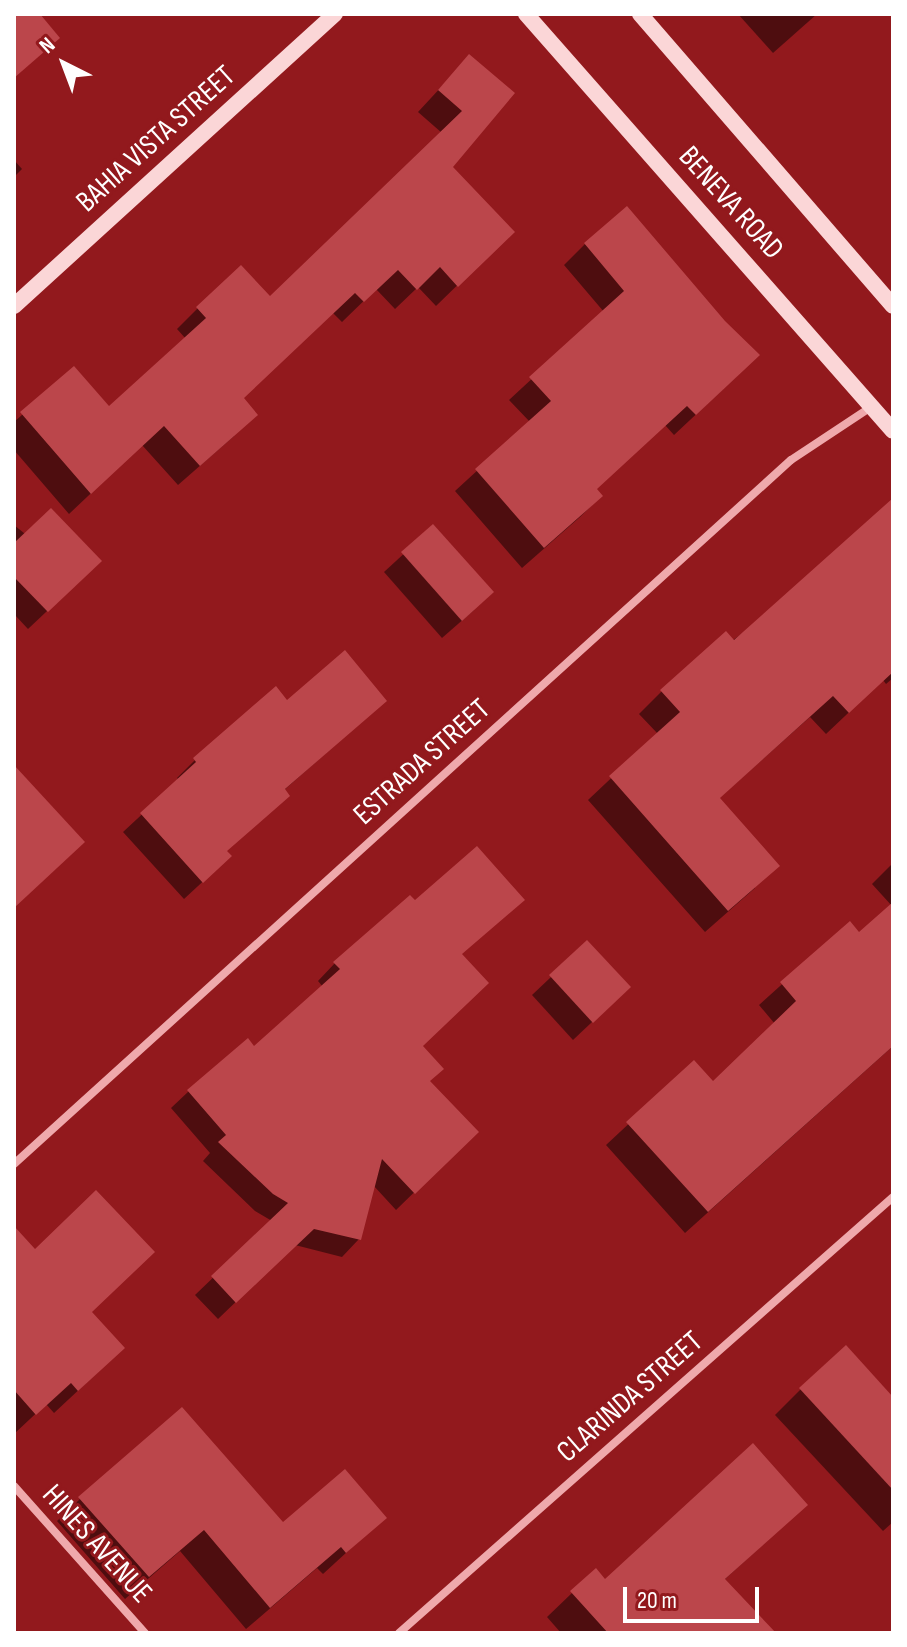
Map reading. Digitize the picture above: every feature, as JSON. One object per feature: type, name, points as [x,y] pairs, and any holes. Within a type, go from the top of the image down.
[{"type":"main road","name":"BAHIA VISTA STREET","points":[[14,306],[335,14]]},
{"type":"main road","name":"BENEVA ROAD","points":[[526,14],[893,431]]},
{"type":"main road","name":"BENEVA ROAD","points":[[640,14],[893,306]]},
{"type":"street","name":"ESTRADA STREET","points":[[14,1164],[791,460],[871,407]]},
{"type":"street","name":"CLARINDA STREET","points":[[399,1633],[893,1197]]},
{"type":"street","name":"HINES AVENUE","points":[[14,1486],[145,1633]]},
{"type":"building","points":[[14,14],[40,14],[60,38],[14,78]]},
{"type":"building","points":[[469,54],[515,93],[453,167],[515,232],[458,287],[440,267],[417,290],[398,270],[364,302],[355,293],[244,398],[258,415],[200,466],[164,426],[91,494],[20,412],[74,366],[109,406],[206,318],[196,307],[241,265],[270,296],[462,111],[438,90]]},
{"type":"building","points":[[627,206],[725,321],[760,355],[696,415],[687,406],[597,489],[603,496],[544,548],[475,469],[551,401],[529,377],[624,291],[584,243]]},
{"type":"building","points":[[893,498],[893,672],[849,713],[833,696],[720,798],[780,866],[728,911],[609,776],[680,712],[660,690],[726,631],[734,640]]},
{"type":"building","points":[[51,508],[102,561],[48,612],[14,577],[14,543]]},
{"type":"building","points":[[433,524],[494,592],[462,621],[401,552]]},
{"type":"building","points":[[345,650],[387,701],[285,789],[290,796],[227,851],[232,856],[203,883],[140,813],[196,762],[193,758],[276,686],[287,700]]},
{"type":"building","points":[[14,765],[85,842],[14,908]]},
{"type":"building","points":[[477,846],[525,900],[462,954],[489,983],[423,1046],[444,1069],[430,1081],[479,1132],[415,1194],[382,1159],[361,1240],[314,1229],[236,1303],[211,1276],[288,1203],[273,1194],[218,1142],[226,1135],[187,1090],[248,1038],[254,1046],[340,969],[333,962],[410,895],[415,900]]},
{"type":"building","points":[[893,902],[893,1046],[708,1212],[626,1122],[694,1060],[713,1081],[796,1001],[780,982],[850,921],[859,932]]},
{"type":"building","points":[[587,940],[631,987],[593,1023],[549,975]]},
{"type":"building","points":[[96,1190],[155,1252],[92,1312],[125,1348],[78,1391],[71,1383],[36,1415],[14,1390],[14,1226],[35,1249]]},
{"type":"building","points":[[846,1345],[893,1397],[893,1490],[799,1388]]},
{"type":"building","points":[[182,1407],[283,1522],[345,1469],[387,1518],[346,1553],[341,1547],[270,1608],[204,1530],[149,1577],[78,1497]]},
{"type":"building","points":[[753,1443],[808,1505],[725,1579],[776,1633],[608,1633],[570,1591],[596,1568],[605,1579]]}]
